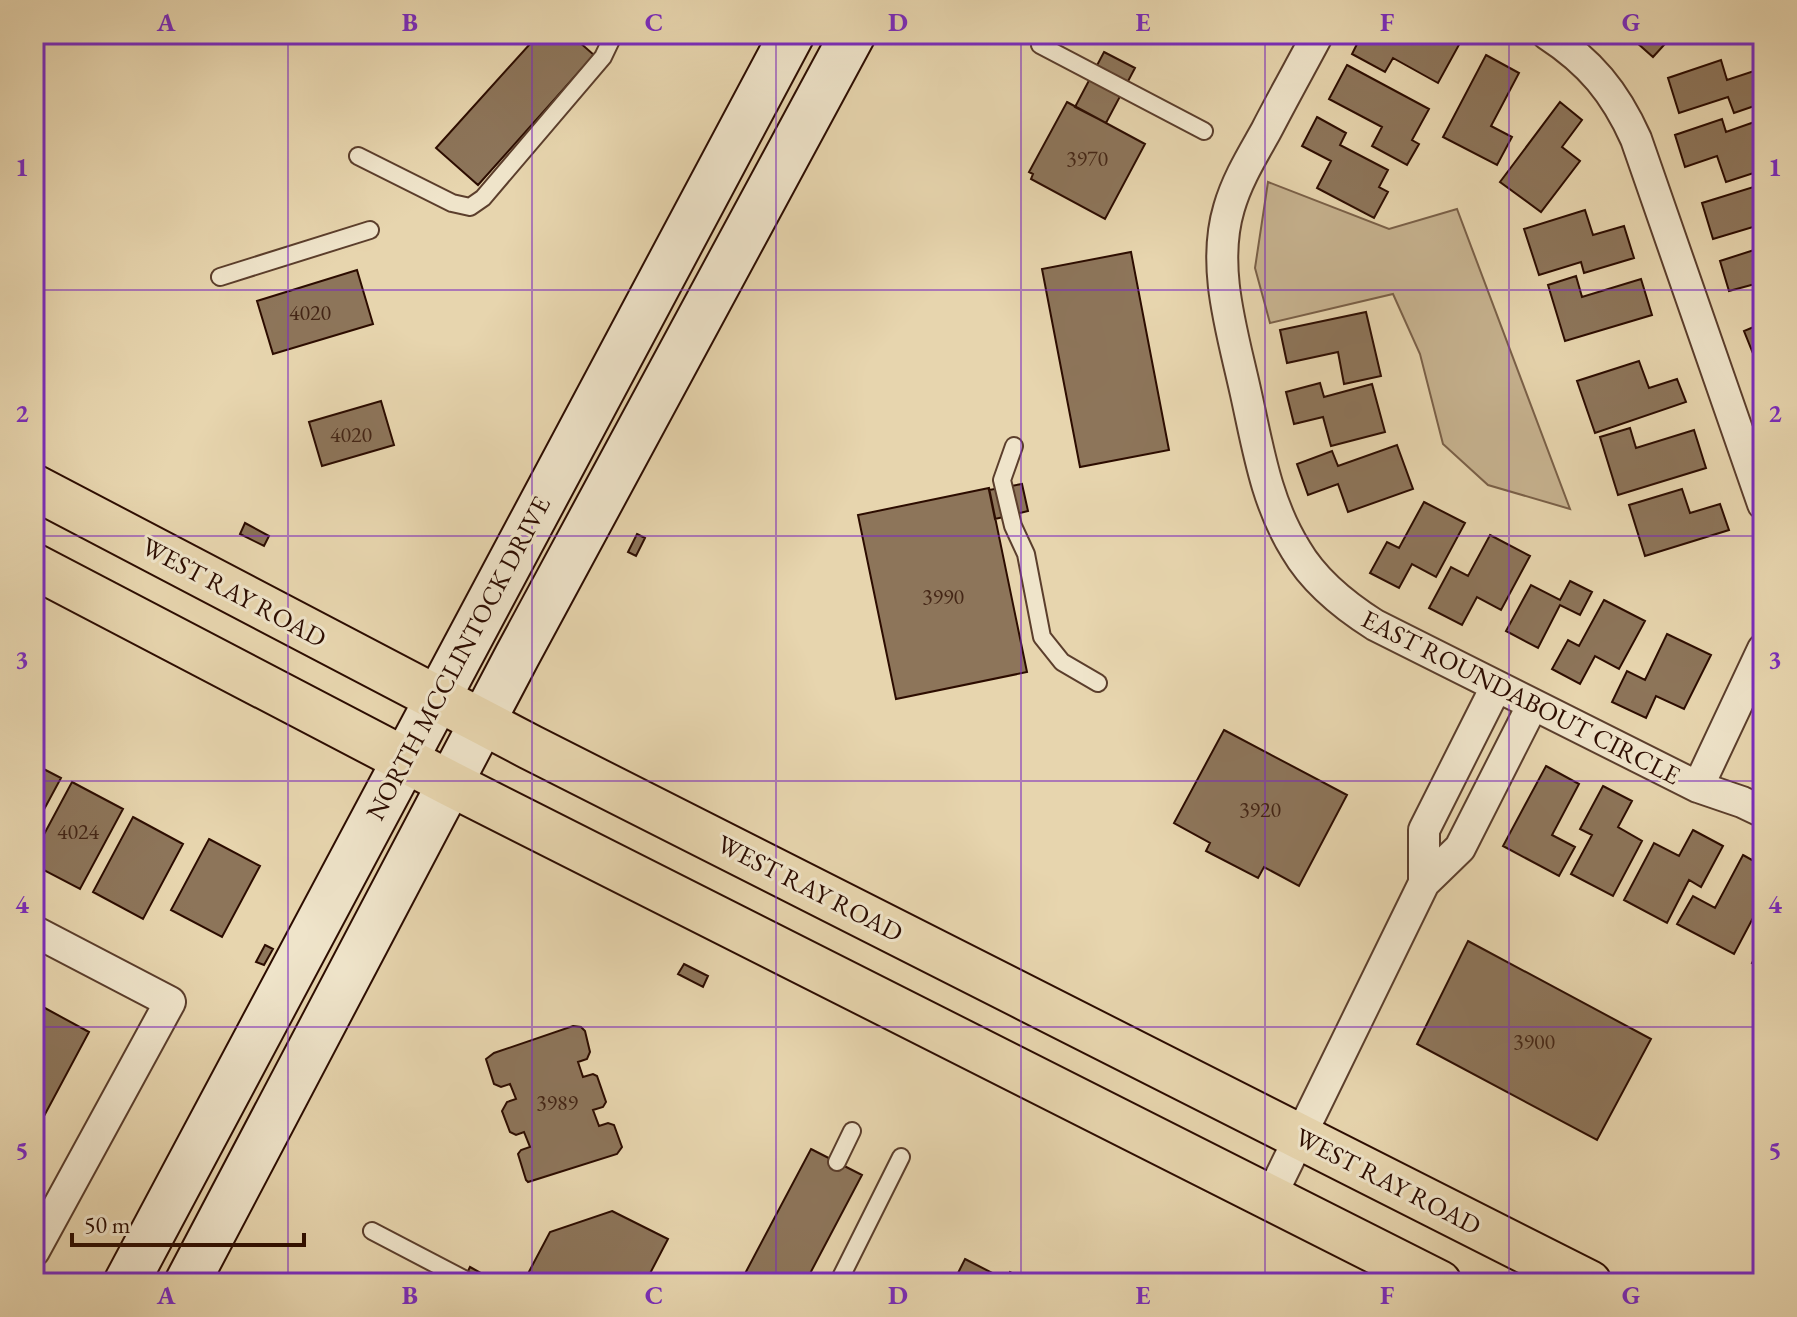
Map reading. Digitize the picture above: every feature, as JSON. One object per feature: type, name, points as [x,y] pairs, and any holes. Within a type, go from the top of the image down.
[{"type":"main road","name":"NORTH MCCLINTOCK DRIVE","points":[[126,1283],[792,34]]},
{"type":"main road","name":"NORTH MCCLINTOCK DRIVE","points":[[187,1283],[853,34]]},
{"type":"main road","name":"WEST RAY ROAD","points":[[34,487],[436,699],[1589,1283]]},
{"type":"main road","points":[[34,566],[451,784],[1439,1283]]},
{"type":"street","name":"EAST ROUNDABOUT CIRCLE","points":[[1318,34],[1240,178],[1229,209],[1223,240],[1227,309],[1268,491],[1296,552],[1353,610],[1532,706],[1698,787],[1763,812]]},
{"type":"street","points":[[1547,34],[1568,48],[1601,78],[1624,113],[1636,139],[1763,504]]},
{"type":"street","name":"EAST ROUNDABOUT CIRCLE","points":[[1698,787],[1763,649]]},
{"type":"street","points":[[1424,883],[1424,830],[1496,687]]},
{"type":"street","points":[[1270,1198],[1424,883],[1460,848],[1532,706]]},
{"type":"street","points":[[34,931],[170,1002],[34,1251]]},
{"type":"lane","points":[[358,156],[452,203],[470,207],[483,198],[603,57],[614,34]]},
{"type":"lane","points":[[1040,45],[1204,131]]},
{"type":"lane","points":[[220,277],[370,230]]},
{"type":"lane","points":[[1014,446],[1002,480],[1013,526],[1026,554],[1042,637],[1062,662],[1098,683]]},
{"type":"lane","points":[[837,1162],[852,1131]]},
{"type":"lane","points":[[838,1283],[901,1157]]},
{"type":"lane","points":[[372,1231],[464,1279]]},
{"type":"shaded area","points":[[1268,182],[1389,229],[1457,209],[1570,509],[1488,485],[1443,444],[1420,354],[1393,294],[1270,323],[1255,268]]},
{"type":"building","points":[[539,34],[570,34],[594,55],[478,185],[436,148]]},
{"type":"building","points":[[1362,34],[1381,34],[1392,40],[1395,34],[1443,34],[1460,43],[1438,83],[1393,58],[1385,72],[1352,54]]},
{"type":"building","points":[[1627,34],[1674,34],[1653,57]]},
{"type":"building","points":[[1104,52],[1135,68],[1106,123],[1075,107]]},
{"type":"building","points":[[1486,55],[1519,73],[1491,126],[1512,137],[1497,165],[1443,137]]},
{"type":"building","points":[[1721,60],[1727,80],[1754,71],[1763,103],[1734,113],[1728,97],[1679,113],[1668,78]]},
{"type":"building","points":[[1347,65],[1429,109],[1412,140],[1419,144],[1407,165],[1372,146],[1382,127],[1329,99]]},
{"type":"building","points":[[1067,102],[1145,144],[1105,219],[1031,179],[1033,174],[1029,172]]},
{"type":"building","points":[[1560,102],[1582,120],[1562,147],[1580,161],[1541,212],[1500,182]]},
{"type":"building","points":[[1317,117],[1346,133],[1340,145],[1388,170],[1379,187],[1388,192],[1374,218],[1317,188],[1331,161],[1302,146]]},
{"type":"building","points":[[1722,119],[1726,132],[1763,119],[1763,170],[1726,182],[1717,156],[1685,167],[1675,135]]},
{"type":"building","points":[[1763,184],[1763,224],[1713,239],[1702,203]]},
{"type":"building","points":[[1585,210],[1593,235],[1624,226],[1634,258],[1584,273],[1581,262],[1539,275],[1524,229]]},
{"type":"building","points":[[1754,250],[1757,260],[1763,259],[1763,309],[1755,284],[1729,291],[1720,261]]},
{"type":"building","points":[[1131,252],[1169,450],[1080,467],[1042,269]]},
{"type":"building","points":[[357,270],[373,324],[273,354],[257,301]]},
{"type":"building","points":[[1576,276],[1582,297],[1641,279],[1652,315],[1565,341],[1548,285]]},
{"type":"building","points":[[1366,312],[1381,376],[1344,384],[1338,352],[1287,363],[1280,330]]},
{"type":"building","points":[[1763,323],[1763,364],[1758,366],[1744,331]]},
{"type":"building","points":[[1639,361],[1649,388],[1677,379],[1686,402],[1595,433],[1577,381]]},
{"type":"building","points":[[1320,383],[1324,397],[1372,384],[1385,432],[1331,446],[1323,417],[1294,424],[1286,392]]},
{"type":"building","points":[[381,401],[394,445],[322,466],[309,422]]},
{"type":"building","points":[[1630,428],[1636,448],[1694,430],[1706,468],[1618,495],[1600,437]]},
{"type":"building","points":[[1397,445],[1413,489],[1348,512],[1338,484],[1308,495],[1297,464],[1332,451],[1338,466]]},
{"type":"building","points":[[1022,484],[1028,511],[995,519],[989,490]]},
{"type":"building","points":[[989,488],[1027,672],[896,699],[858,515]]},
{"type":"building","points":[[1682,489],[1690,513],[1720,504],[1729,530],[1645,556],[1629,505]]},
{"type":"building","points":[[1424,502],[1465,523],[1436,577],[1412,564],[1399,588],[1370,573],[1387,542],[1399,548]]},
{"type":"building","points":[[245,523],[269,536],[264,546],[240,534]]},
{"type":"building","points":[[637,534],[645,538],[636,556],[628,552]]},
{"type":"building","points":[[1490,535],[1530,556],[1501,610],[1477,597],[1462,625],[1429,608],[1451,567],[1468,576]]},
{"type":"building","points":[[1570,581],[1592,592],[1580,615],[1560,605],[1538,648],[1506,631],[1531,585],[1560,600]]},
{"type":"building","points":[[1604,600],[1645,621],[1619,669],[1595,656],[1580,684],[1552,669],[1568,640],[1579,646]]},
{"type":"building","points":[[1667,634],[1711,655],[1684,709],[1656,696],[1646,718],[1612,702],[1627,671],[1645,680]]},
{"type":"building","points":[[1224,730],[1347,795],[1299,886],[1264,867],[1258,878],[1206,851],[1210,843],[1174,823]]},
{"type":"building","points":[[34,764],[61,778],[34,828]]},
{"type":"building","points":[[1546,766],[1579,784],[1552,835],[1575,847],[1559,876],[1503,846]]},
{"type":"building","points":[[72,782],[123,809],[80,889],[34,865],[34,853]]},
{"type":"building","points":[[1603,786],[1632,801],[1618,827],[1642,841],[1613,896],[1571,874],[1592,835],[1580,829]]},
{"type":"building","points":[[133,817],[183,844],[143,919],[93,892]]},
{"type":"building","points":[[1693,830],[1723,846],[1701,887],[1689,880],[1667,923],[1624,900],[1654,843],[1679,856]]},
{"type":"building","points":[[209,839],[260,866],[222,937],[171,910]]},
{"type":"building","points":[[1743,855],[1763,866],[1763,899],[1734,954],[1677,924],[1693,896],[1715,908]]},
{"type":"building","points":[[1468,941],[1651,1039],[1597,1140],[1417,1044]]},
{"type":"building","points":[[1763,942],[1763,969],[1752,963]]},
{"type":"building","points":[[265,945],[273,949],[264,965],[256,962]]},
{"type":"building","points":[[684,964],[708,976],[703,987],[678,974]]},
{"type":"building","points":[[43,1007],[89,1032],[43,1118],[34,1114],[34,1023]]},
{"type":"building","points":[[573,1026],[585,1031],[590,1052],[587,1059],[578,1062],[583,1077],[597,1076],[606,1102],[603,1107],[593,1110],[599,1126],[614,1125],[622,1147],[617,1154],[528,1182],[518,1154],[530,1147],[524,1132],[516,1135],[510,1132],[502,1111],[507,1102],[516,1099],[510,1084],[501,1087],[494,1084],[486,1059],[494,1053]]},
{"type":"building","points":[[811,1149],[862,1175],[805,1283],[740,1283]]},
{"type":"building","points":[[612,1211],[668,1239],[645,1283],[523,1283],[550,1232]]},
{"type":"building","points":[[965,1259],[1006,1280],[1010,1272],[1033,1283],[953,1283]]},
{"type":"building","points":[[470,1267],[499,1283],[462,1283]]}]
